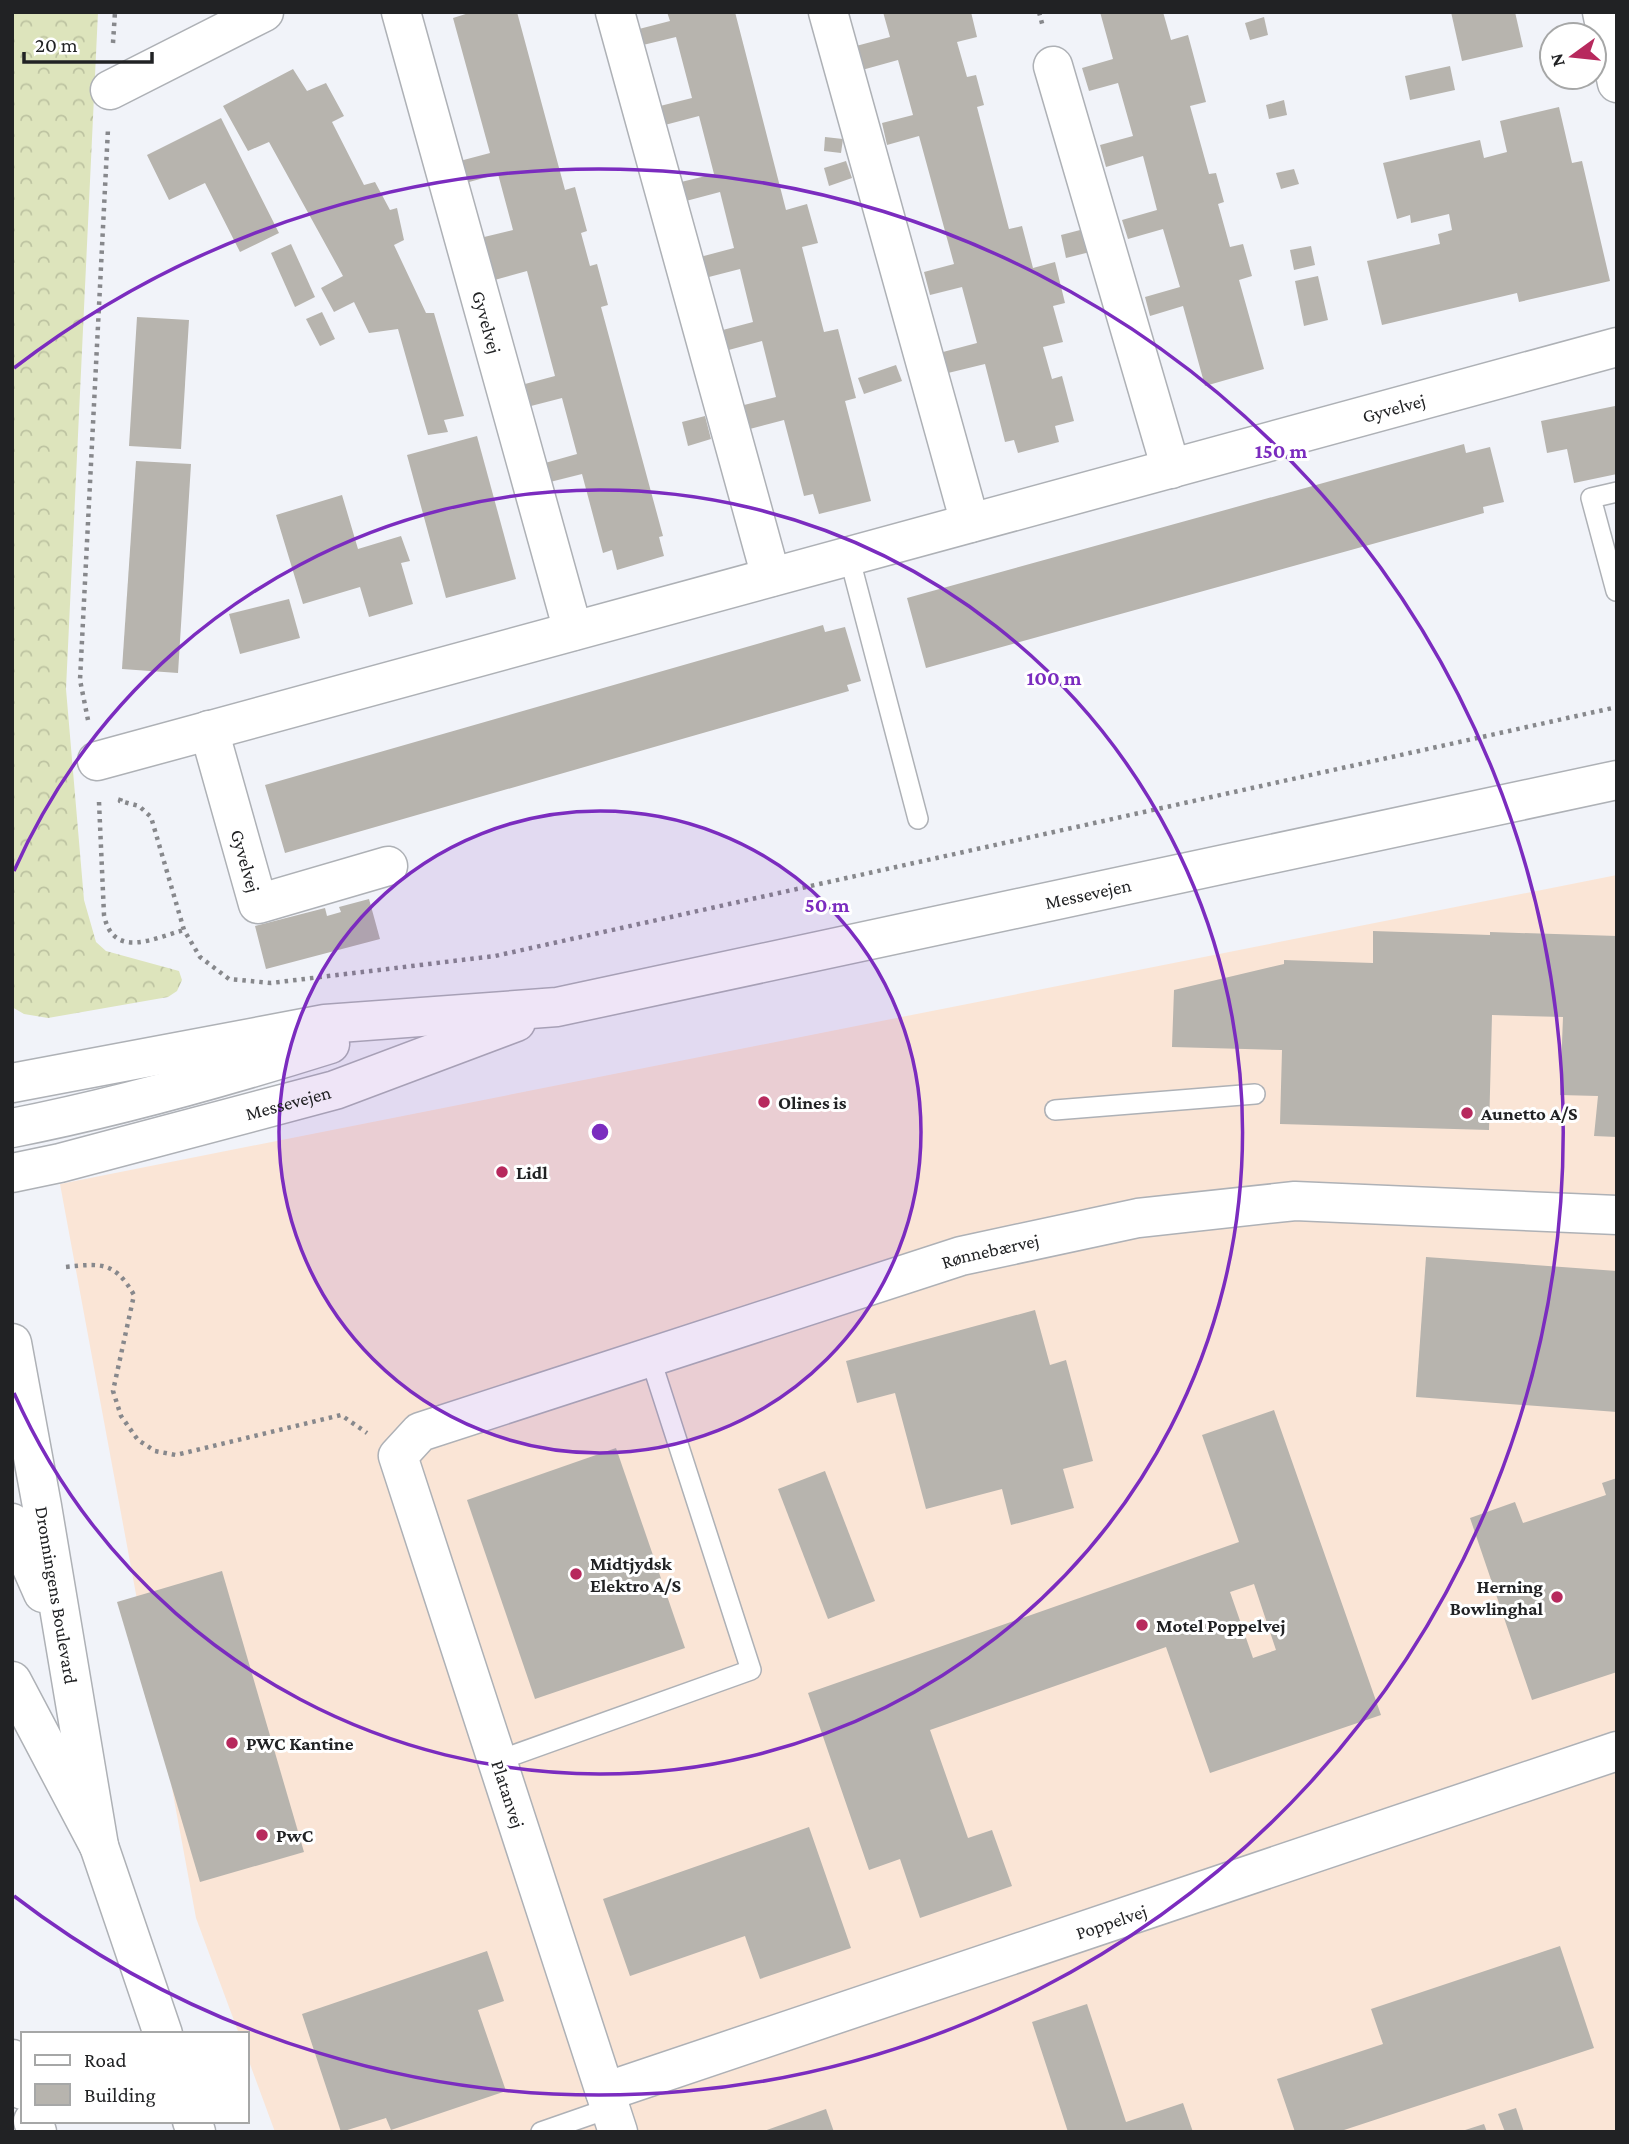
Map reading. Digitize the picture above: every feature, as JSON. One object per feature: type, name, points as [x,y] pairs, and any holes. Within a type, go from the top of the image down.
[{"type":"street","points":[[110,90],[264,12]]},
{"type":"street","name":"Gyvelvej","points":[[401,12],[573,631]]},
{"type":"street","points":[[615,12],[771,578]]},
{"type":"street","points":[[828,12],[970,523]]},
{"type":"street","points":[[1602,12],[1616,79]]},
{"type":"street","points":[[1053,66],[1171,469]]},
{"type":"street","name":"Gyvelvej","points":[[97,761],[1617,347]]},
{"type":"street","name":"Gyvelvej","points":[[209,730],[258,904],[388,866]]},
{"type":"street","name":"Messevejen","points":[[12,1083],[325,1024],[557,1007],[1617,780]]},
{"type":"street","name":"Messevejen","points":[[12,1173],[335,1090],[557,1007]]},
{"type":"street","points":[[12,1128],[58,1119],[251,1069],[415,1017]]},
{"type":"street","name":"Rønnebærvej","points":[[398,1456],[420,1432],[961,1256],[1138,1218],[1295,1201],[1617,1215]]},
{"type":"street","name":"Dronningens Boulevard","points":[[12,1343],[99,1846]]},
{"type":"street","name":"Platanvej","points":[[398,1456],[611,2111]]},
{"type":"street","points":[[12,1523],[66,1646]]},
{"type":"street","name":"Dronningens Boulevard","points":[[12,1681],[99,1846],[162,2032]]},
{"type":"street","name":"Poppelvej","points":[[611,2111],[1617,1751]]},
{"type":"street","points":[[12,2059],[21,2084]]},
{"type":"lane","points":[[1616,591],[1591,498],[1617,492]]},
{"type":"lane","points":[[849,556],[918,819]]},
{"type":"lane","points":[[1055,1110],[1255,1094]]},
{"type":"lane","points":[[496,1761],[751,1670],[650,1357]]},
{"type":"lane","points":[[541,2132],[611,2111]]},
{"type":"path","points":[[115,12],[80,680],[97,761],[104,915],[107,929],[119,941],[137,943],[184,930]]},
{"type":"path","points":[[120,801],[139,806],[150,817],[184,930],[200,957],[229,979],[271,983],[495,956],[1617,707]]},
{"type":"path","points":[[66,1267],[98,1263],[124,1277],[134,1295],[113,1391],[121,1416],[138,1440],[155,1451],[176,1455],[341,1415],[398,1456]]},
{"type":"shaded area","points":[[1617,875],[1617,2132],[275,2132],[248,2059],[248,2032],[238,2032],[196,1918],[60,1184]]},
{"type":"green space","points":[[12,12],[98,12],[66,689],[84,900],[96,942],[106,951],[179,971],[182,980],[177,991],[168,997],[48,1018],[24,1014],[12,1007]]},
{"type":"building","points":[[472,12],[517,12],[565,190],[575,187],[587,231],[581,233],[590,266],[597,264],[608,305],[601,307],[663,536],[659,537],[664,556],[617,570],[612,550],[603,553],[582,474],[550,482],[545,463],[577,454],[562,398],[531,406],[525,384],[555,376],[527,271],[491,281],[480,238],[513,230],[498,174],[462,184],[456,162],[490,153],[453,18]]},
{"type":"building","points":[[667,12],[735,12],[786,210],[807,204],[818,243],[802,247],[824,332],[838,329],[856,398],[845,401],[871,501],[819,514],[813,494],[804,496],[784,420],[746,430],[740,406],[776,397],[762,341],[725,351],[719,331],[753,322],[740,269],[705,278],[700,257],[734,248],[720,192],[686,201],[681,182],[714,174],[699,116],[661,126],[656,107],[692,98],[676,37],[643,45],[639,29],[670,21]]},
{"type":"building","points":[[883,12],[971,12],[977,37],[957,42],[967,77],[976,75],[984,105],[977,107],[1009,229],[1022,226],[1033,268],[1055,262],[1065,303],[1053,306],[1063,342],[1043,347],[1052,379],[1062,376],[1074,421],[1055,426],[1059,442],[1018,453],[1014,440],[1005,442],[985,364],[948,373],[943,352],[977,343],[962,287],[930,295],[924,272],[954,264],[919,136],[887,145],[882,123],[913,115],[898,60],[862,70],[856,46],[890,37]]},
{"type":"building","points":[[1100,12],[1163,12],[1171,40],[1188,35],[1206,102],[1190,106],[1209,174],[1216,173],[1224,202],[1218,204],[1230,247],[1243,244],[1252,276],[1239,280],[1264,369],[1205,386],[1183,306],[1150,316],[1145,297],[1180,287],[1163,229],[1128,239],[1122,220],[1157,210],[1143,156],[1106,167],[1100,145],[1133,136],[1118,83],[1089,91],[1082,68],[1113,59]]},
{"type":"building","points":[[1451,12],[1515,12],[1523,47],[1462,61]]},
{"type":"building","points":[[1264,17],[1268,35],[1250,40],[1245,23]]},
{"type":"building","points":[[1450,66],[1455,90],[1410,100],[1405,76]]},
{"type":"building","points":[[293,69],[307,91],[326,83],[344,116],[332,122],[364,185],[375,182],[390,210],[397,208],[404,240],[394,245],[426,313],[434,313],[464,416],[444,420],[448,432],[428,435],[398,329],[369,333],[354,302],[334,312],[321,288],[343,276],[269,142],[248,151],[223,106]]},
{"type":"building","points":[[1284,100],[1287,115],[1269,119],[1266,105]]},
{"type":"building","points":[[1559,107],[1572,163],[1582,161],[1610,281],[1519,302],[1517,293],[1382,325],[1367,261],[1440,244],[1438,234],[1452,230],[1449,214],[1411,223],[1410,215],[1397,219],[1383,163],[1480,140],[1484,158],[1507,152],[1500,121]]},
{"type":"building","points":[[221,118],[279,233],[240,252],[205,183],[169,200],[147,155]]},
{"type":"building","points":[[825,137],[843,139],[841,153],[824,151]]},
{"type":"building","points":[[846,161],[852,178],[829,186],[824,168]]},
{"type":"building","points":[[1294,169],[1299,184],[1281,189],[1276,173]]},
{"type":"building","points":[[1084,229],[1090,252],[1066,258],[1061,235]]},
{"type":"building","points":[[291,244],[315,297],[295,307],[271,253]]},
{"type":"building","points":[[1311,246],[1315,265],[1294,270],[1290,250]]},
{"type":"building","points":[[1318,276],[1328,320],[1304,326],[1295,281]]},
{"type":"building","points":[[322,312],[335,339],[320,346],[306,319]]},
{"type":"building","points":[[137,317],[189,320],[181,449],[129,446]]},
{"type":"building","points":[[896,365],[902,381],[864,394],[858,378]]},
{"type":"building","points":[[1615,406],[1617,474],[1574,483],[1567,449],[1547,453],[1541,421]]},
{"type":"building","points":[[705,416],[711,439],[688,446],[682,422]]},
{"type":"building","points":[[477,436],[516,579],[446,598],[407,455]]},
{"type":"building","points":[[1464,444],[1466,453],[1490,447],[1504,502],[1483,507],[1484,513],[926,668],[907,598]]},
{"type":"building","points":[[136,461],[191,464],[178,673],[122,669]]},
{"type":"building","points":[[342,495],[358,549],[401,536],[410,561],[401,563],[413,604],[369,617],[360,587],[303,604],[276,515]]},
{"type":"building","points":[[289,599],[300,638],[240,654],[229,614]]},
{"type":"building","points":[[823,625],[825,632],[845,627],[861,681],[847,685],[849,691],[285,853],[265,785]]},
{"type":"building","points":[[369,899],[380,939],[266,969],[255,926],[325,908],[327,916],[341,912],[339,907]]},
{"type":"building","points":[[1373,931],[1617,936],[1617,1137],[1594,1136],[1598,1096],[1560,1095],[1563,1017],[1492,1015],[1489,1130],[1280,1124],[1282,1050],[1172,1047],[1174,990],[1284,964],[1284,960],[1373,963]]},
{"type":"building","points":[[1426,1257],[1617,1271],[1617,1412],[1416,1397]]},
{"type":"building","points":[[1035,1310],[1050,1365],[1066,1360],[1093,1461],[1063,1469],[1074,1508],[1011,1525],[1002,1489],[926,1509],[895,1393],[857,1403],[846,1361]]},
{"type":"building","points":[[1274,1410],[1381,1715],[1210,1773],[1166,1647],[930,1730],[968,1838],[992,1830],[1012,1886],[920,1918],[900,1859],[869,1870],[808,1693],[1239,1542],[1202,1435]],"holes":[[[1254,1584],[1276,1650],[1253,1658],[1230,1592]]]},
{"type":"building","name":"Midtjydsk Elektro A/S","points":[[616,1448],[685,1648],[535,1699],[467,1500]]},
{"type":"building","points":[[825,1471],[875,1601],[828,1619],[778,1489]]},
{"type":"building","name":"Herning Bowlinghal","points":[[1617,1478],[1617,1672],[1532,1700],[1470,1518],[1515,1502],[1523,1523],[1606,1495],[1602,1483]]},
{"type":"building","points":[[222,1571],[304,1852],[200,1882],[117,1602]]},
{"type":"building","points":[[809,1827],[851,1948],[760,1979],[745,1936],[630,1976],[603,1899]]},
{"type":"building","points":[[1560,1946],[1594,2048],[1338,2132],[1295,2132],[1277,2079],[1383,2044],[1371,2009]]},
{"type":"building","points":[[487,1951],[504,2001],[478,2010],[506,2091],[391,2130],[386,2118],[341,2132],[302,2014]]},
{"type":"building","points":[[1087,2004],[1126,2122],[1183,2103],[1193,2132],[1068,2132],[1032,2022]]},
{"type":"building","points":[[1516,2108],[1524,2132],[1505,2132],[1498,2114]]},
{"type":"building","points":[[826,2109],[834,2132],[764,2132],[764,2131]]},
{"type":"building","points":[[1484,2124],[1487,2132],[1462,2132],[1462,2131]]},
{"type":"place","name":"Olines is","points":[[764,1102]]},
{"type":"place","name":"Aunetto A/S","points":[[1467,1113]]},
{"type":"place","name":"Lidl","points":[[502,1172]]},
{"type":"place","name":"Midtjydsk Elektro A/S","points":[[576,1574]]},
{"type":"place","name":"Herning Bowlinghal","points":[[1557,1597]]},
{"type":"place","name":"Motel Poppelvej","points":[[1142,1625]]},
{"type":"place","name":"PWC Kantine","points":[[232,1743]]},
{"type":"place","name":"PwC","points":[[262,1835]]}]
